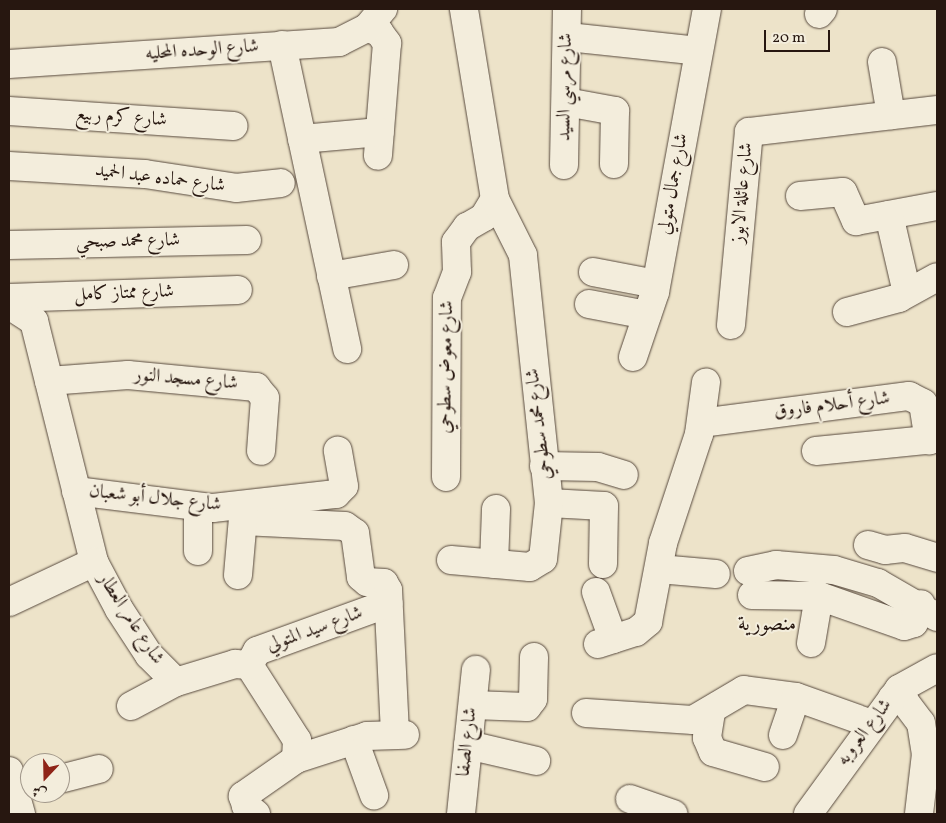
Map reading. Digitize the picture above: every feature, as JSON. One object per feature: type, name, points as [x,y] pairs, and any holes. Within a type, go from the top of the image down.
[{"type":"street","points":[[464,9],[495,199]]},
{"type":"street","name":"شارع مرسي السيد","points":[[564,165],[568,37],[567,9]]},
{"type":"street","name":"شارع جمال متولي","points":[[633,357],[656,284],[707,9]]},
{"type":"street","points":[[302,139],[379,144],[387,43],[379,32],[375,18]]},
{"type":"street","name":"شارع الوحده المحليه","points":[[9,64],[339,42],[375,18]]},
{"type":"street","points":[[568,37],[698,51]]},
{"type":"street","points":[[282,46],[347,348]]},
{"type":"street","points":[[882,62],[891,115]]},
{"type":"street","points":[[566,102],[615,111],[614,164]]},
{"type":"street","name":"شارع عائلة الابوز","points":[[731,325],[749,132],[937,110]]},
{"type":"street","name":"شارع كرم ربيع","points":[[9,111],[233,126]]},
{"type":"street","name":"شارع حماده عبد الحميد","points":[[9,166],[145,174],[228,188],[281,183]]},
{"type":"street","points":[[800,196],[843,192],[856,221],[937,206]]},
{"type":"street","name":"شارع محمد سطوحي","points":[[451,560],[530,567],[542,563],[549,502],[523,256],[495,199]]},
{"type":"street","name":"شارع معوض سطوحي","points":[[446,477],[447,293],[457,272],[456,242],[467,227],[484,217],[495,199]]},
{"type":"street","points":[[889,215],[907,293]]},
{"type":"street","name":"شارع محمد صبحي","points":[[9,245],[247,240]]},
{"type":"street","points":[[331,276],[394,265]]},
{"type":"street","points":[[593,272],[656,284]]},
{"type":"street","points":[[847,312],[907,293],[937,277]]},
{"type":"street","name":"شارع ممتاز كامل","points":[[9,298],[238,290]]},
{"type":"street","points":[[590,304],[647,316]]},
{"type":"street","name":"شارع عامر العطار","points":[[16,314],[49,381],[94,562],[149,654],[176,682],[235,664],[249,665]]},
{"type":"street","name":"شارع مسجد النور","points":[[49,381],[128,375],[256,387],[264,398],[261,451]]},
{"type":"street","points":[[596,592],[606,642],[636,632],[648,622],[673,505],[701,423],[706,382]]},
{"type":"street","name":"شارع أحلام فاروق","points":[[701,423],[909,396],[923,403],[933,440]]},
{"type":"street","points":[[816,451],[933,440]]},
{"type":"street","name":"شارع جلال أبو شعبان","points":[[76,491],[243,513],[341,492],[338,451]]},
{"type":"street","points":[[544,466],[598,467],[624,475]]},
{"type":"street","points":[[549,502],[604,506],[603,564]]},
{"type":"street","points":[[198,508],[198,551]]},
{"type":"street","points":[[494,564],[496,509]]},
{"type":"street","points":[[238,575],[243,513],[349,527],[356,537],[361,577],[367,582],[384,583],[389,597],[400,735],[354,740],[296,759],[246,791],[243,802],[256,814]]},
{"type":"street","points":[[868,545],[885,550],[905,548],[937,558]]},
{"type":"street","points":[[9,602],[94,562]]},
{"type":"street","points":[[776,565],[834,570],[878,583],[929,611],[914,623],[904,626],[818,596],[750,583],[776,565]]},
{"type":"street","points":[[659,569],[716,574]]},
{"type":"street","points":[[811,643],[818,596]]},
{"type":"street","name":"شارع سيد المتولي","points":[[249,665],[257,651],[389,597]]},
{"type":"street","points":[[473,705],[527,707],[533,700],[534,657]]},
{"type":"street","points":[[249,665],[297,740],[296,759]]},
{"type":"street","name":"شارع العروبه","points":[[808,814],[892,698],[908,683],[937,668]]},
{"type":"street","name":"شارع الصفا","points":[[461,814],[476,670]]},
{"type":"street","points":[[131,706],[176,682]]},
{"type":"street","points":[[586,713],[686,720],[711,712],[738,691],[796,697],[872,724]]},
{"type":"street","points":[[783,735],[796,697]]},
{"type":"street","points":[[892,698],[914,711],[930,731],[919,814]]},
{"type":"street","points":[[711,712],[707,738],[713,752],[765,768]]},
{"type":"street","points":[[354,740],[374,795]]},
{"type":"street","points":[[468,745],[536,762]]},
{"type":"street","points":[[70,776],[99,769]]},
{"type":"street","points":[[630,799],[673,814]]},
{"type":"district","name":"منصورية","points":[[767,625]]}]
